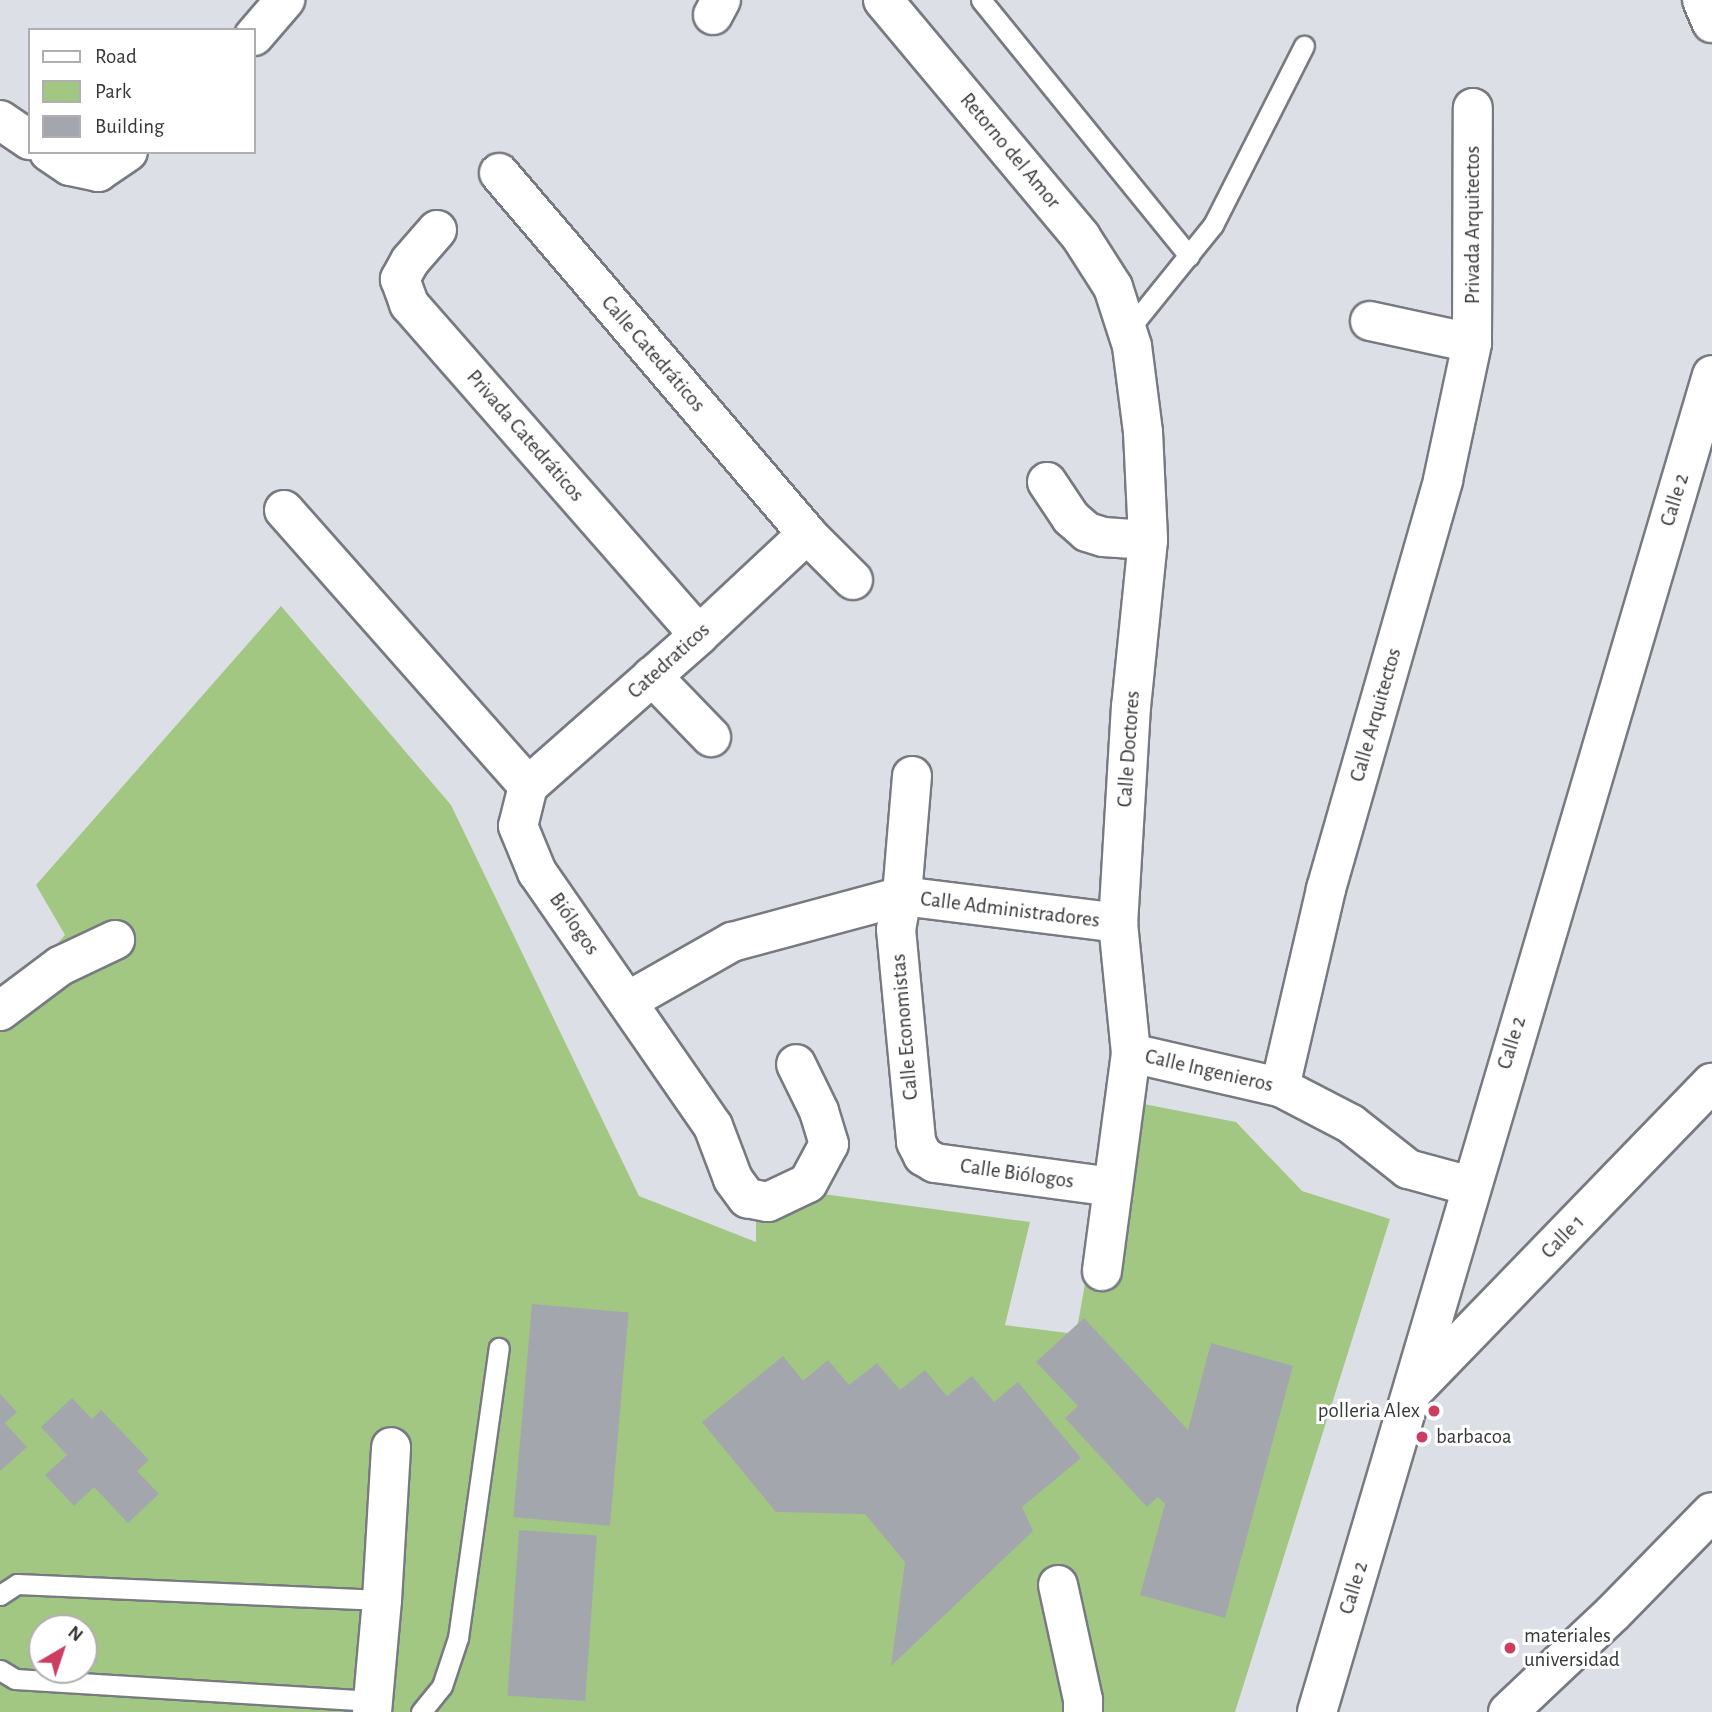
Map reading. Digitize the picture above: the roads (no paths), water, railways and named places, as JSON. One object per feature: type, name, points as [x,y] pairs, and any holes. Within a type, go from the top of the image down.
[{"type":"street","points":[[256,34],[285,0]]},
{"type":"street","name":"Retorno del Amor","points":[[883,0],[1081,237],[1113,287],[1126,321]]},
{"type":"street","points":[[1702,0],[1712,23]]},
{"type":"street","name":"Privada Arquitectos","points":[[1472,343],[1474,108]]},
{"type":"street","points":[[0,121],[28,139]]},
{"type":"street","points":[[52,154],[70,166],[98,172],[125,154]]},
{"type":"street","name":"Calle Catedráticos","points":[[499,173],[807,534],[853,580]]},
{"type":"street","name":"Privada Catedráticos","points":[[437,230],[410,261],[400,279],[409,304],[699,635]]},
{"type":"street","name":"Calle Doctores","points":[[1102,1271],[1131,1054],[1118,923],[1131,706],[1148,540],[1143,432],[1126,321]]},
{"type":"street","points":[[1370,321],[1472,343]]},
{"type":"street","name":"Calle Arquitectos","points":[[1280,1087],[1326,889],[1443,480],[1472,343]]},
{"type":"street","name":"Calle 2","points":[[1317,1712],[1414,1390],[1470,1186],[1712,375]]},
{"type":"street","points":[[1047,482],[1071,518],[1087,532],[1103,537],[1148,540]]},
{"type":"street","points":[[284,510],[528,786]]},
{"type":"street","name":"Catedraticos","points":[[528,786],[699,635],[807,534]]},
{"type":"street","points":[[652,676],[711,737]]},
{"type":"street","name":"Calle Economistas","points":[[912,776],[902,896],[896,929],[916,1142],[923,1156]]},
{"type":"street","name":"Biólogos","points":[[528,786],[519,826],[537,872],[713,1126],[733,1179],[747,1198],[768,1202],[808,1184],[829,1144],[820,1111],[796,1064]]},
{"type":"street","points":[[628,1001],[732,942],[902,896]]},
{"type":"street","name":"Calle Administradores","points":[[902,896],[1118,923]]},
{"type":"street","points":[[0,1011],[60,967],[115,940]]},
{"type":"street","name":"Calle Ingenieros","points":[[1131,1054],[1280,1087],[1352,1124],[1408,1169],[1470,1186]]},
{"type":"street","name":"Calle 1","points":[[1414,1390],[1712,1083]]},
{"type":"street","name":"Calle Biólogos","points":[[923,1156],[935,1163],[1112,1187]]},
{"type":"street","points":[[372,1707],[382,1601],[391,1447]]},
{"type":"street","points":[[1508,1712],[1613,1613],[1712,1512]]},
{"type":"street","points":[[1058,1585],[1083,1700],[1083,1712]]},
{"type":"lane","points":[[981,0],[1189,256]]},
{"type":"lane","points":[[1126,321],[1189,256],[1213,225],[1304,46]]},
{"type":"lane","points":[[421,1712],[442,1686],[458,1639],[499,1348]]},
{"type":"lane","points":[[0,1595],[17,1584],[382,1601]]},
{"type":"lane","points":[[0,1670],[15,1679],[372,1707]]},
{"type":"place","name":"polleria Alex","points":[[1434,1411]]},
{"type":"place","name":"barbacoa","points":[[1422,1437]]},
{"type":"place","name":"materiales universidad","points":[[1510,1648]]}]
